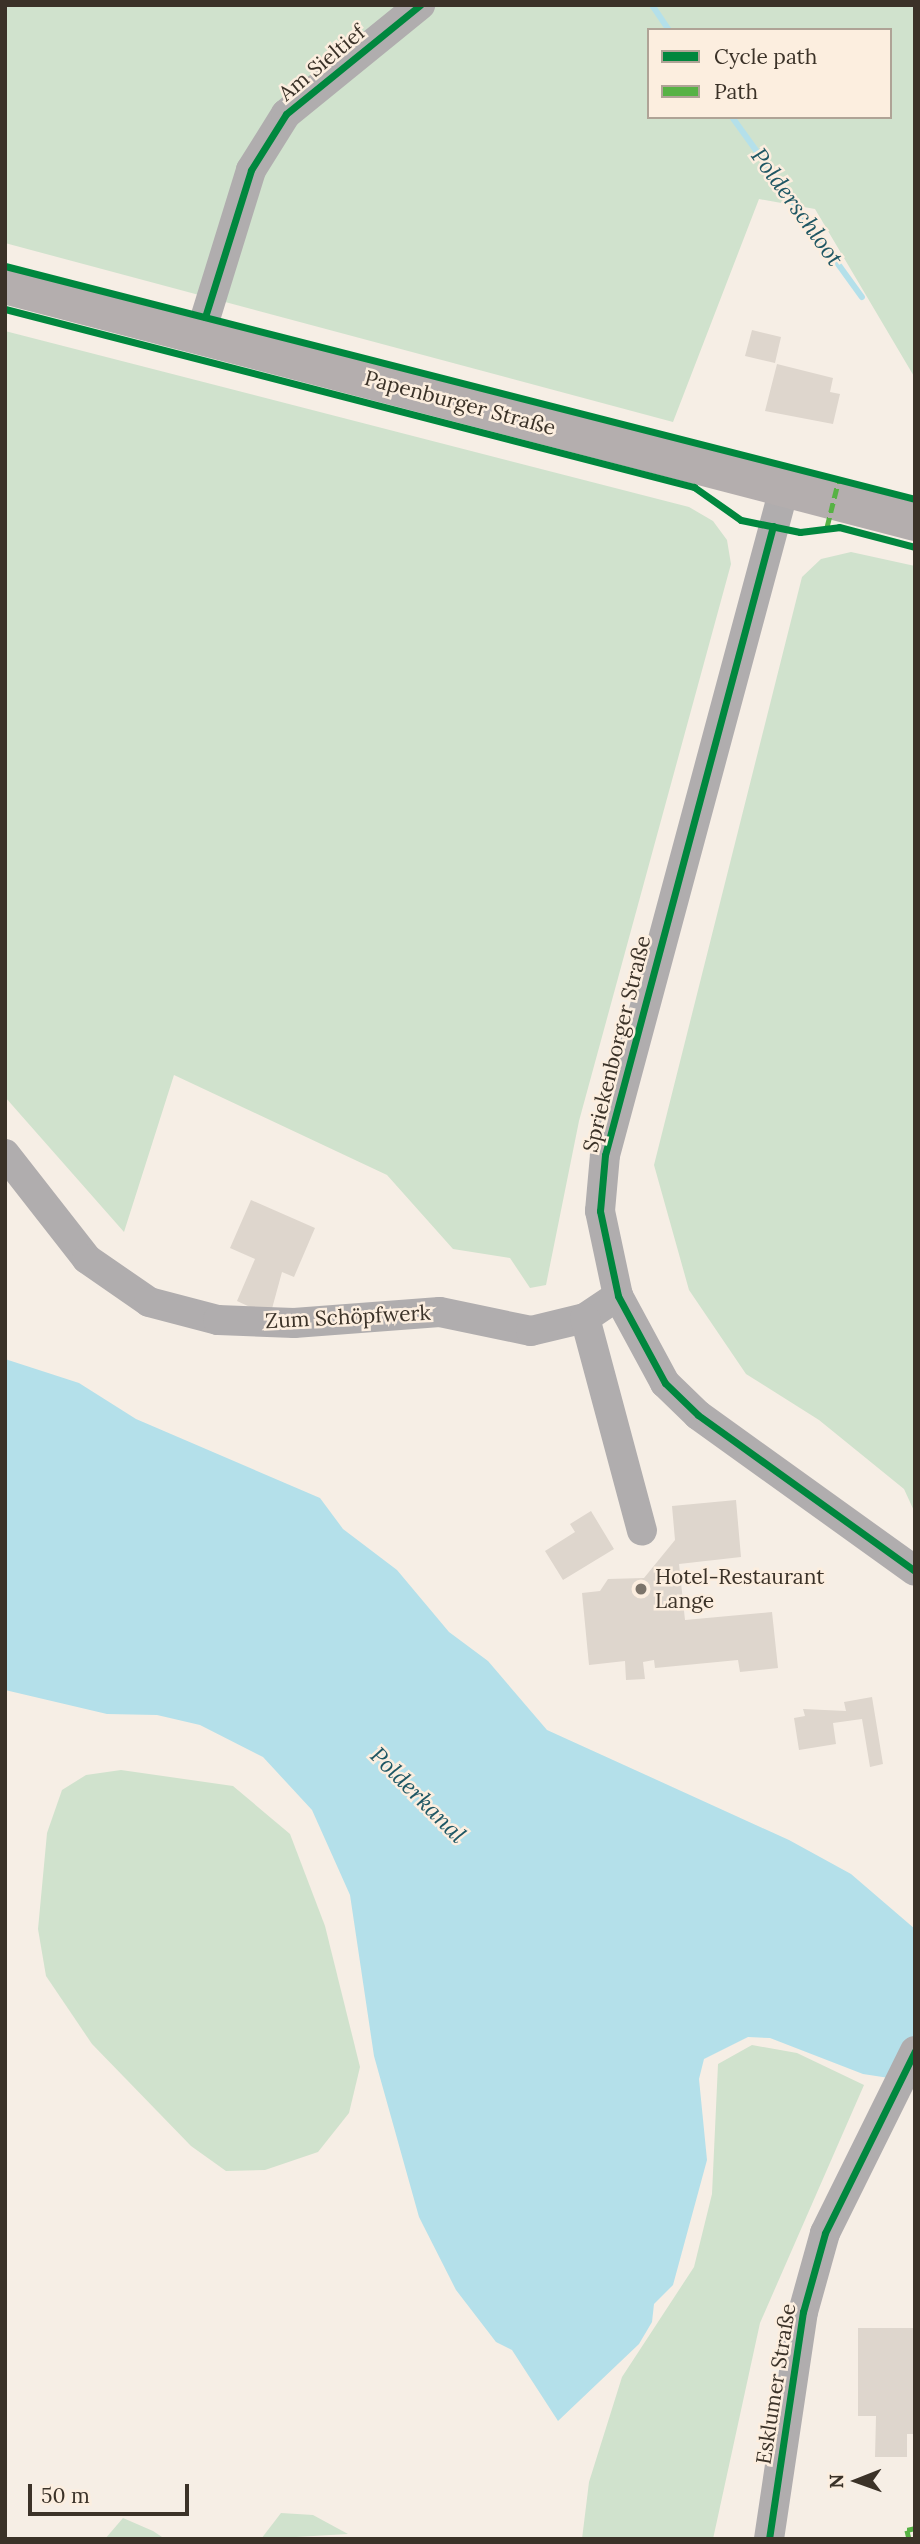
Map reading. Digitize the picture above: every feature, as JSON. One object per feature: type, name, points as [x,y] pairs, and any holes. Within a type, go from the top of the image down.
[{"type":"main road","name":"Papenburger Straße","points":[[5,285],[915,522]]},
{"type":"street","name":"Am Sieltief","points":[[200,335],[251,170],[286,114],[420,5]]},
{"type":"street","name":"Spriekenborger Straße","points":[[784,489],[605,1155],[600,1211],[618,1296],[645,1353],[680,1400],[915,1571]]},
{"type":"street","name":"Zum Schöpfwerk","points":[[5,1154],[87,1259],[149,1302],[218,1320],[294,1323],[440,1312],[531,1331],[585,1318],[618,1296]]},
{"type":"street","points":[[585,1318],[642,1530]]},
{"type":"street","name":"Esklumer Straße","points":[[769,2539],[803,2312],[825,2232],[915,2051]]},
{"type":"green space","points":[[5,5],[915,5],[915,378],[815,209],[759,199],[673,422],[5,243]]},
{"type":"green space","points":[[5,331],[689,507],[713,521],[727,540],[731,564],[579,1121],[546,1285],[530,1288],[510,1258],[453,1249],[387,1175],[174,1075],[124,1232],[5,1097]]},
{"type":"green space","points":[[851,552],[915,566],[915,1513],[904,1489],[819,1420],[746,1374],[689,1290],[654,1165],[802,577],[821,559]]},
{"type":"green space","points":[[121,1770],[233,1786],[290,1834],[325,1926],[360,2067],[349,2113],[318,2152],[265,2170],[226,2171],[191,2146],[92,2044],[46,1976],[38,1929],[47,1833],[62,1790],[86,1775]]},
{"type":"green space","points":[[752,2045],[797,2053],[864,2085],[760,2323],[713,2539],[582,2539],[589,2482],[622,2377],[694,2267],[712,2194],[718,2064]]},
{"type":"green space","points":[[281,2513],[313,2515],[348,2534],[261,2539]]},
{"type":"green space","points":[[123,2518],[153,2531],[165,2539],[105,2539]]},
{"type":"water","name":"Polderkanal","points":[[5,1359],[79,1383],[136,1419],[320,1498],[343,1529],[397,1570],[449,1632],[488,1661],[547,1730],[789,1840],[851,1874],[915,1929],[915,2082],[863,2074],[770,2038],[748,2037],[704,2059],[699,2079],[707,2160],[673,2285],[654,2304],[652,2322],[639,2344],[558,2421],[512,2350],[496,2342],[456,2290],[419,2217],[374,2056],[350,1895],[312,1810],[263,1757],[200,1725],[157,1715],[107,1714],[5,1690]]},
{"type":"building","points":[[752,330],[781,337],[775,363],[745,356]]},
{"type":"building","points":[[777,364],[833,378],[830,392],[840,394],[833,424],[765,411]]},
{"type":"building","points":[[251,1200],[315,1228],[294,1277],[282,1272],[270,1316],[237,1301],[255,1259],[230,1248]]},
{"type":"building","name":"Hotel-Restaurant Lange","points":[[736,1500],[741,1557],[679,1564],[685,1620],[772,1612],[778,1668],[740,1672],[738,1660],[655,1668],[654,1660],[643,1662],[645,1679],[626,1680],[625,1661],[589,1665],[582,1593],[600,1591],[608,1579],[644,1578],[675,1540],[672,1506]]},
{"type":"building","points":[[591,1511],[614,1549],[563,1580],[545,1551],[575,1532],[570,1524]]},
{"type":"building","points":[[872,1697],[883,1764],[870,1767],[862,1719],[833,1723],[836,1744],[799,1750],[794,1718],[805,1716],[803,1709],[846,1711],[844,1702]]},
{"type":"building","points":[[858,2328],[915,2328],[915,2434],[907,2434],[907,2457],[875,2457],[876,2416],[858,2416]]},
{"type":"waterway","name":"Polderschloot","points":[[652,5],[668,28]]},
{"type":"waterway","name":"Polderschloot","points":[[733,119],[862,297]]},
{"type":"marked path","points":[[827,527],[839,479]]},
{"type":"marked path","points":[[909,2539],[907,2530],[915,2528]]},
{"type":"cycle path","points":[[205,317],[251,170],[286,114],[420,5]]},
{"type":"cycle path","points":[[5,266],[915,499]]},
{"type":"cycle path","points":[[5,309],[694,487],[741,520],[800,532],[839,527],[915,547]]},
{"type":"cycle path","points":[[773,526],[605,1155],[600,1211],[618,1296],[665,1383],[698,1415],[915,1571]]},
{"type":"cycle path","points":[[769,2539],[803,2312],[825,2233],[915,2051]]},
{"type":"place","name":"Hotel-Restaurant Lange","points":[[641,1589]]}]
